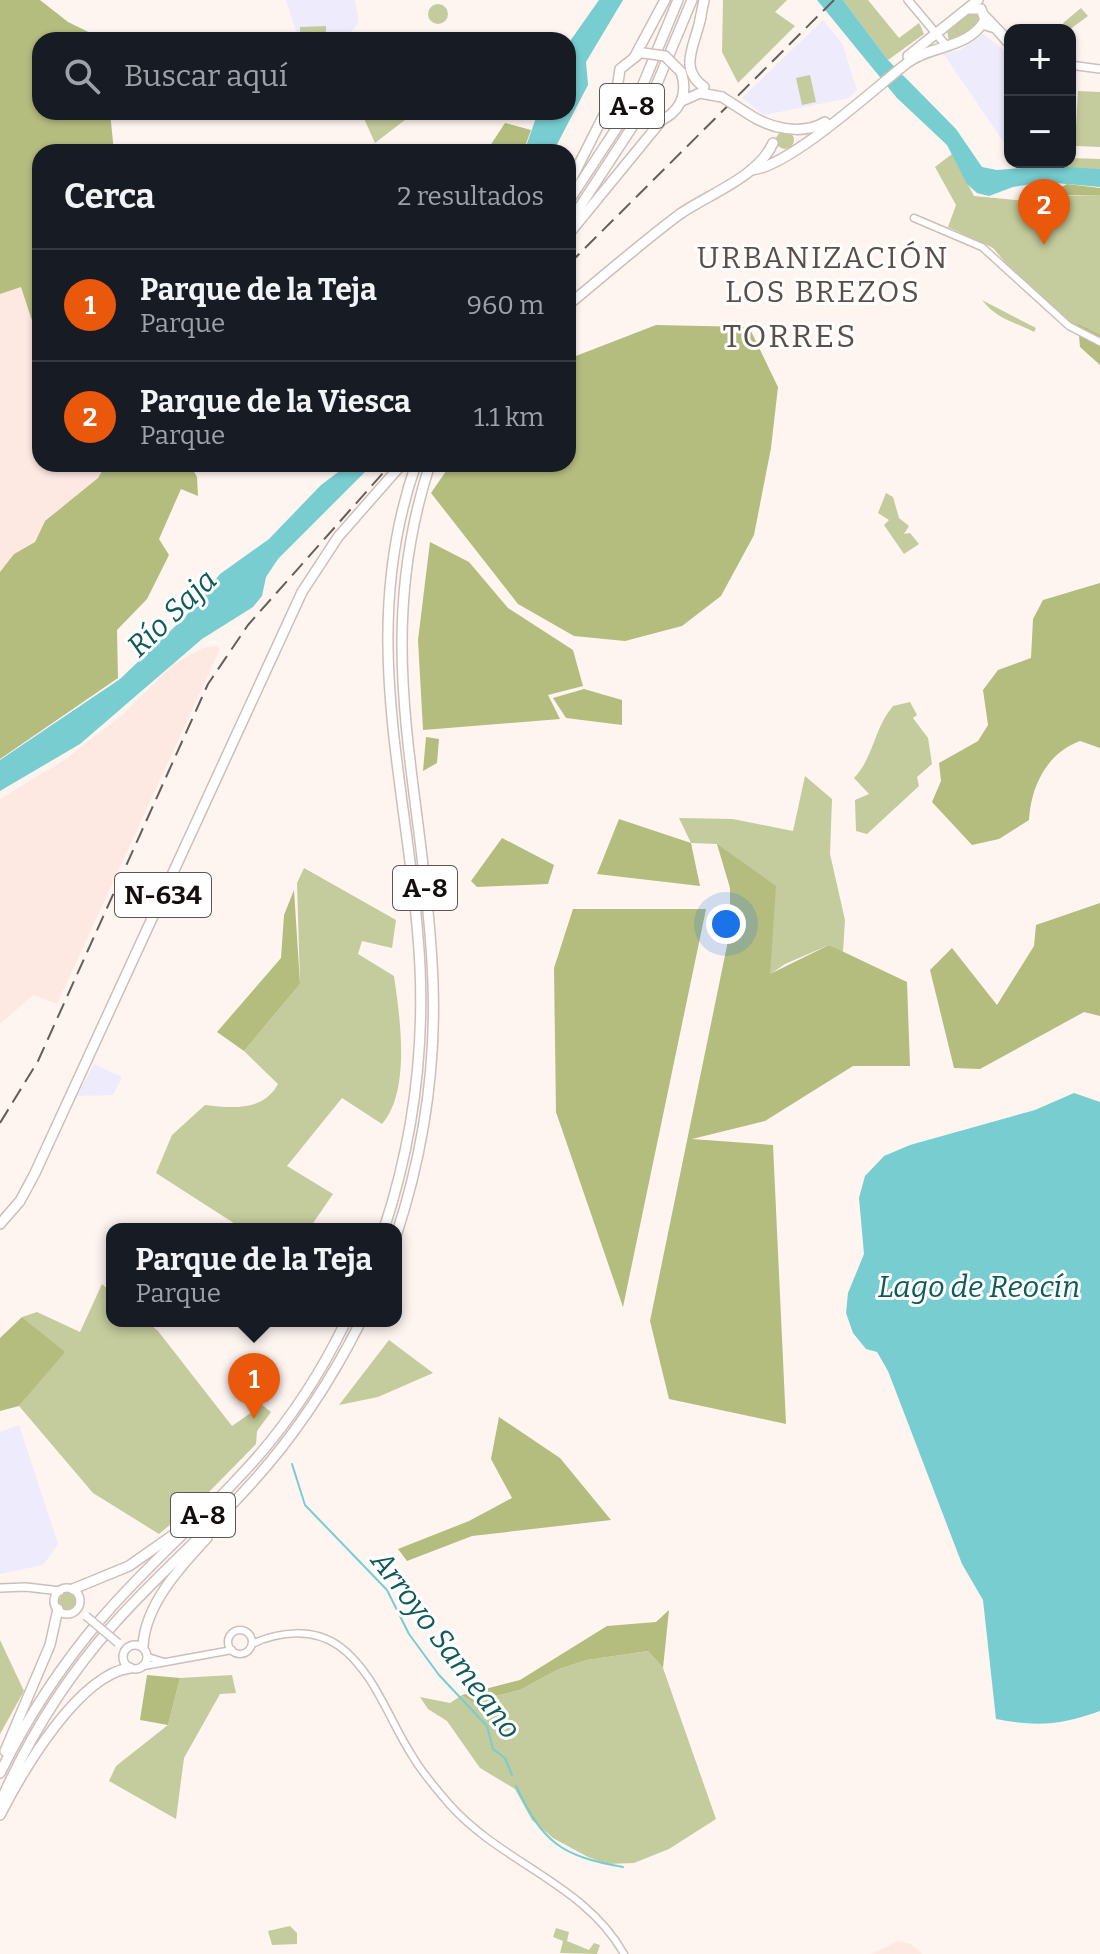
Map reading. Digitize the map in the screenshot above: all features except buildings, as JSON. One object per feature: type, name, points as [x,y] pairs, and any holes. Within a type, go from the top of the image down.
[{"type":"highway","points":[[576,171],[616,97],[620,69],[639,54],[665,0]]},
{"type":"highway","name":"A-8","points":[[576,190],[639,94],[678,0]]},
{"type":"highway","name":"A-8","points":[[576,213],[651,98],[692,0]]},
{"type":"highway","points":[[704,0],[688,68],[691,76],[704,87]]},
{"type":"highway","points":[[751,170],[787,155],[978,0]]},
{"type":"highway","points":[[906,60],[947,45],[957,46],[984,17],[985,0]]},
{"type":"highway","points":[[969,9],[976,7],[984,17]]},
{"type":"highway","points":[[682,101],[682,75],[701,16]]},
{"type":"highway","points":[[942,31],[947,45]]},
{"type":"highway","points":[[639,54],[665,56],[682,75],[765,125],[794,129],[820,126],[863,95]]},
{"type":"highway","points":[[576,225],[662,120],[682,101],[700,93],[722,97]]},
{"type":"highway","points":[[616,97],[628,115],[649,122],[662,120]]},
{"type":"highway","points":[[765,125],[777,151],[787,155]]},
{"type":"highway","points":[[576,299],[679,215],[751,170],[767,156],[782,128]]},
{"type":"highway","points":[[794,129],[799,136],[799,145]]},
{"type":"highway","name":"N-634","points":[[0,1224],[28,1186],[314,570],[338,537],[395,472]]},
{"type":"highway","name":"A-8","points":[[386,1223],[411,1123],[421,1024],[417,936],[387,684],[388,598],[397,536],[414,472]]},
{"type":"highway","name":"A-8","points":[[399,1223],[424,1126],[433,1034],[430,932],[400,679],[400,617],[409,538],[428,472]]},
{"type":"highway","name":"A-8","points":[[0,1773],[34,1711],[78,1648],[118,1600],[249,1467],[298,1402],[342,1327]]},
{"type":"highway","name":"A-8","points":[[0,1803],[41,1723],[94,1648],[130,1606],[247,1489],[293,1433],[357,1327]]},
{"type":"highway","points":[[73,1589],[129,1566],[178,1532],[239,1473],[298,1402]]},
{"type":"highway","points":[[143,1646],[146,1624],[173,1579],[258,1481],[293,1433]]},
{"type":"highway","points":[[0,1762],[50,1645],[56,1605]]},
{"type":"highway","points":[[0,1815],[30,1761],[68,1713],[102,1680],[130,1668]]},
{"type":"main road","points":[[908,0],[925,21],[942,31]]},
{"type":"main road","points":[[984,17],[1004,37]]},
{"type":"main road","points":[[925,21],[942,31]]},
{"type":"main road","points":[[918,48],[928,34],[925,21]]},
{"type":"main road","points":[[1076,64],[1100,67]]},
{"type":"main road","points":[[0,1588],[73,1589],[86,1616]]},
{"type":"main road","points":[[39,1589],[67,1614],[74,1612],[86,1616],[118,1643],[126,1650],[130,1668],[144,1666],[148,1657],[143,1646],[126,1650]]},
{"type":"main road","points":[[56,1605],[60,1591]]},
{"type":"main road","points":[[74,1612],[80,1604]]},
{"type":"street","points":[[914,218],[982,247],[1069,326],[1100,342]]},
{"type":"street","points":[[230,1646],[234,1632],[245,1631],[252,1640]]},
{"type":"street","points":[[230,1646],[243,1654],[252,1640],[291,1633],[314,1635],[351,1656],[414,1760],[450,1805],[504,1852],[587,1906],[601,1918],[624,1954]]},
{"type":"street","points":[[144,1666],[230,1646]]},
{"type":"street","points":[[148,1657],[164,1662]]},
{"type":"shaded area","points":[[286,0],[355,0],[359,22],[351,32],[296,32]]},
{"type":"shaded area","points":[[823,20],[842,43],[857,90],[849,98],[764,115],[742,98]]},
{"type":"shaded area","points":[[983,34],[1004,50],[1004,143],[943,53],[961,50]]},
{"type":"shaded area","points":[[21,286],[32,321],[32,472],[101,472],[97,479],[45,521],[34,542],[14,554],[0,572],[0,294]]},
{"type":"shaded area","points":[[217,646],[220,649],[57,1004],[33,995],[0,1024],[0,799],[66,759],[122,715],[174,664],[203,648]]},
{"type":"shaded area","points":[[94,1064],[122,1077],[113,1095],[77,1096]]},
{"type":"shaded area","points":[[19,1425],[58,1544],[43,1565],[0,1574],[0,1432]]},
{"type":"shaded area","points":[[898,1941],[911,1944],[922,1954],[871,1954]]},
{"type":"green space","points":[[0,0],[40,0],[68,22],[89,32],[32,32],[32,120],[111,120],[113,144],[32,144],[32,321],[21,287],[0,294]]},
{"type":"green space","points":[[723,0],[787,0],[775,12],[795,26],[738,83],[722,52]]},
{"type":"green space","points":[[843,0],[868,0],[899,38],[919,23],[924,34],[888,60]]},
{"type":"green space","points":[[438,4],[445,7],[448,14],[445,21],[438,24],[431,21],[428,14],[431,7]]},
{"type":"green space","points":[[1081,8],[1088,16],[1076,25],[1063,23]]},
{"type":"green space","points":[[971,11],[977,11],[982,21],[957,42],[949,42],[947,31]]},
{"type":"green space","points":[[326,26],[326,32],[300,32],[300,27]]},
{"type":"green space","points":[[810,75],[816,102],[802,105],[796,78]]},
{"type":"green space","points":[[1078,91],[1100,92],[1100,147],[1076,146]]},
{"type":"green space","points":[[365,120],[405,120],[375,143]]},
{"type":"green space","points":[[505,123],[531,130],[526,144],[491,144]]},
{"type":"green space","points":[[785,131],[794,140],[785,149],[776,140]]},
{"type":"green space","points":[[952,154],[974,196],[1026,201],[1045,196],[1100,195],[1100,340],[1070,324],[1016,275],[993,248],[948,227],[956,205],[935,167]]},
{"type":"green space","points":[[1076,158],[1100,159],[1100,169],[1016,168],[1076,168]]},
{"type":"green space","points":[[1067,184],[1100,188],[1100,195],[1047,195]]},
{"type":"green space","points":[[982,300],[1036,328],[1034,332],[1000,316]]},
{"type":"green space","points":[[1078,324],[1100,335],[1100,365],[1080,347]]},
{"type":"green space","points":[[656,325],[749,327],[778,387],[771,448],[754,535],[721,596],[682,626],[625,641],[574,636],[518,604],[431,493],[445,472],[576,472],[576,356]]},
{"type":"green space","points":[[101,472],[194,472],[198,496],[181,489],[159,539],[169,555],[147,599],[117,630],[118,678],[0,759],[0,572],[14,554],[35,542],[45,521]]},
{"type":"green space","points":[[886,493],[893,497],[899,518],[909,526],[904,534],[910,533],[919,544],[904,554],[884,525],[889,520],[878,513]]},
{"type":"green space","points":[[430,542],[469,562],[508,608],[573,650],[583,686],[548,695],[560,719],[423,730],[418,640]]},
{"type":"green space","points":[[1100,583],[1100,748],[1080,741],[1068,746],[1050,762],[1037,783],[1029,820],[999,839],[972,845],[932,802],[941,781],[939,763],[978,741],[988,725],[983,690],[998,670],[1031,658],[1033,619],[1043,600]]},
{"type":"green space","points":[[584,689],[622,700],[622,725],[566,718],[553,698]]},
{"type":"green space","points":[[910,702],[917,715],[913,718],[928,738],[932,764],[917,777],[919,786],[867,834],[856,831],[855,800],[869,794],[854,778],[866,761],[893,706]]},
{"type":"green space","points":[[426,737],[439,739],[437,763],[423,771]]},
{"type":"green space","points":[[805,776],[832,799],[830,854],[845,920],[843,952],[829,945],[785,964],[769,975],[717,844],[691,843],[679,818],[733,819],[793,831]]},
{"type":"green space","points":[[619,819],[691,843],[700,886],[597,874]]},
{"type":"green space","points":[[502,838],[554,865],[548,884],[477,887],[471,881]]},
{"type":"green space","points":[[717,844],[776,886],[770,974],[829,945],[907,982],[910,1066],[853,1066],[765,1121],[692,1139],[773,1145],[786,1424],[669,1399],[650,1321],[730,931],[730,888]]},
{"type":"green space","points":[[304,868],[396,920],[392,948],[362,941],[358,954],[394,976],[401,1053],[397,1093],[382,1124],[342,1098],[287,1166],[333,1194],[313,1223],[234,1223],[156,1173],[172,1135],[205,1105],[236,1107],[255,1104],[264,1100],[278,1084],[244,1051],[300,984],[297,883]]},
{"type":"green space","points":[[294,890],[300,984],[244,1051],[217,1032],[281,958],[284,915]]},
{"type":"green space","points":[[1100,903],[1100,1016],[1084,1012],[980,1069],[954,1068],[930,970],[952,948],[997,1005],[1034,946],[1036,925]]},
{"type":"green space","points":[[573,909],[706,909],[623,1307],[556,1112],[554,968]]},
{"type":"green space","points":[[102,1284],[106,1288],[106,1327],[153,1327],[232,1426],[262,1405],[271,1412],[257,1431],[256,1444],[208,1493],[159,1534],[93,1493],[19,1406],[64,1352],[22,1317],[37,1312],[80,1332]]},
{"type":"green space","points":[[22,1317],[65,1352],[19,1406],[0,1411],[0,1338]]},
{"type":"green space","points":[[389,1340],[433,1373],[378,1397],[339,1405]]},
{"type":"green space","points":[[499,1417],[560,1458],[611,1520],[472,1536],[407,1561],[398,1549],[469,1521],[512,1498],[491,1459]]},
{"type":"green space","points":[[68,1592],[77,1601],[68,1610],[59,1601]]},
{"type":"green space","points":[[669,1610],[663,1668],[648,1651],[587,1660],[559,1669],[520,1690],[472,1702],[462,1695],[520,1680],[607,1626],[656,1622]]},
{"type":"green space","points":[[0,1640],[24,1691],[0,1734]]},
{"type":"green space","points":[[648,1651],[663,1668],[716,1819],[669,1849],[634,1863],[607,1864],[553,1838],[532,1820],[515,1789],[480,1768],[447,1721],[428,1709],[420,1697],[450,1703],[462,1695],[472,1702],[520,1690],[559,1669],[587,1660]]},
{"type":"green space","points":[[147,1675],[180,1678],[168,1725],[140,1720]]},
{"type":"green space","points":[[232,1675],[236,1693],[220,1694],[184,1758],[176,1819],[109,1781],[116,1766],[168,1725],[180,1678]]},
{"type":"green space","points":[[290,1926],[297,1933],[297,1944],[272,1945],[268,1931]]},
{"type":"green space","points":[[556,1928],[569,1932],[567,1941],[589,1950],[594,1943],[600,1945],[597,1954],[560,1953],[563,1941],[553,1937]]},
{"type":"water","points":[[599,0],[623,0],[586,62],[588,85],[576,108],[576,33]]},
{"type":"water","points":[[817,0],[843,0],[888,60],[956,129],[982,167],[997,170],[1100,169],[1100,187],[1045,182],[1013,187],[989,196],[977,193],[967,184],[947,145],[897,98]]},
{"type":"water","points":[[535,120],[570,120],[557,144],[527,144]]},
{"type":"water","points":[[338,472],[365,472],[278,559],[266,577],[262,596],[253,607],[202,639],[80,744],[0,791],[0,760],[120,679],[185,617],[220,574],[269,539],[321,485]]},
{"type":"water","name":"Lago de Reocín","points":[[1074,1093],[1100,1102],[1100,1711],[1061,1722],[1024,1723],[996,1719],[983,1600],[962,1564],[888,1371],[877,1352],[866,1349],[853,1333],[846,1313],[848,1293],[864,1254],[859,1198],[865,1176],[884,1156],[910,1145],[1035,1110]]},
{"type":"waterway","name":"Arroyo Sameano","points":[[292,1464],[305,1505],[387,1590],[409,1634],[439,1675],[487,1726],[493,1749],[505,1758],[512,1775]]},
{"type":"waterway","name":"Arroyo Sameano","points":[[516,1786],[535,1821],[556,1844],[584,1858],[623,1867]]},
{"type":"railway","points":[[576,257],[834,0]]},
{"type":"railway","points":[[0,1123],[38,1061],[208,684],[248,625],[384,472]]},
{"type":"place","name":"Parque de la Viesca","points":[[1044,245]]},
{"type":"place","name":"Parque de la Teja","points":[[254,1419]]},
{"type":"district","name":"URBANIZACIÓN LOS BREZOS","points":[[823,275]]},
{"type":"district","name":"TORRES","points":[[790,336]]},
{"type":"water label","name":"Río Saja","points":[[172,613]]}]
